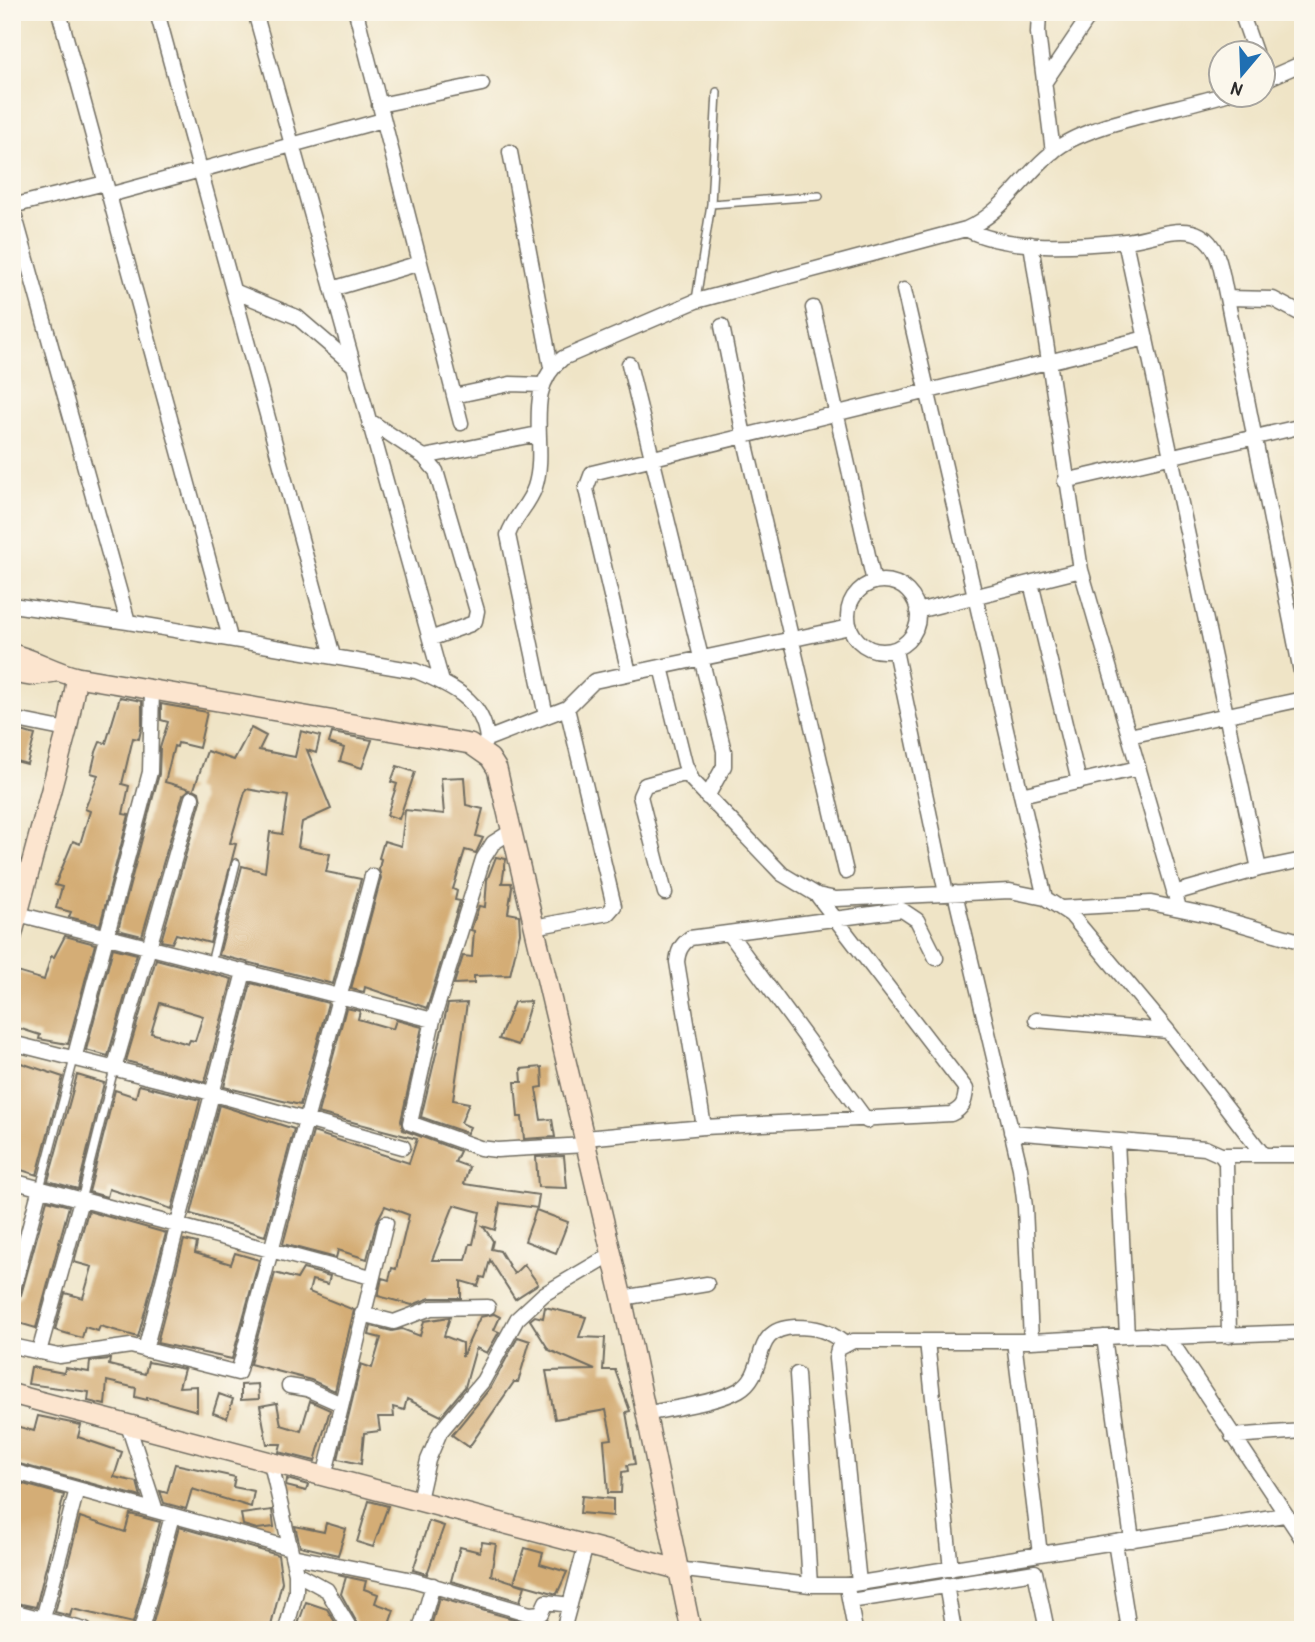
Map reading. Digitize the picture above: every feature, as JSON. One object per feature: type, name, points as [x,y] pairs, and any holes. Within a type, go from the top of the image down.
[{"type":"street","points":[[58,12],[230,638]]},
{"type":"street","points":[[157,12],[333,656]]},
{"type":"street","points":[[255,12],[442,682]]},
{"type":"street","points":[[356,12],[461,423]]},
{"type":"street","points":[[1039,12],[1053,152]]},
{"type":"street","points":[[1044,83],[1092,12]]},
{"type":"street","points":[[1241,12],[1250,38]]},
{"type":"street","points":[[1276,73],[1303,63]]},
{"type":"street","points":[[379,105],[482,83]]},
{"type":"street","points":[[546,716],[508,535],[535,487],[542,385],[551,367],[563,358],[696,301],[966,229],[988,217],[1053,152],[1077,137],[1206,100]]},
{"type":"street","points":[[128,622],[12,206],[201,170],[383,120]]},
{"type":"street","points":[[510,152],[551,367]]},
{"type":"street","points":[[966,229],[993,241],[1031,244],[1125,241],[1189,231],[1202,235],[1218,258],[1303,682]]},
{"type":"street","points":[[1125,241],[1224,716],[1259,869]]},
{"type":"street","points":[[1031,244],[1065,481],[1081,570],[1179,908]]},
{"type":"street","points":[[332,289],[420,263]]},
{"type":"street","points":[[904,290],[1045,898]]},
{"type":"street","points":[[234,291],[297,317],[353,365]]},
{"type":"street","points":[[1227,298],[1273,299],[1303,315]]},
{"type":"street","points":[[813,308],[874,582]]},
{"type":"street","points":[[722,326],[744,436],[846,872]]},
{"type":"street","points":[[629,673],[586,489],[592,473],[1146,338]]},
{"type":"street","points":[[629,364],[724,751],[723,766],[708,797]]},
{"type":"street","points":[[454,396],[510,384],[542,385]]},
{"type":"street","points":[[370,421],[424,457],[436,471],[477,616],[471,624],[430,639]]},
{"type":"street","points":[[1065,481],[1303,426]]},
{"type":"street","points":[[424,457],[538,434]]},
{"type":"street","points":[[917,611],[1081,570]]},
{"type":"street","points":[[874,582],[897,584],[914,600],[917,611],[913,633],[895,650],[873,650],[863,645],[849,627],[850,605],[855,595],[874,582]]},
{"type":"street","points":[[1031,583],[1079,782]]},
{"type":"street","points":[[12,605],[230,638],[416,671],[442,682],[480,710],[484,744],[497,769],[612,1254],[691,1630]]},
{"type":"street","points":[[12,654],[30,658],[55,672],[77,677],[470,744],[484,744],[567,708],[594,681],[849,627]]},
{"type":"street","points":[[895,650],[951,893],[1011,1132],[1025,1207],[1031,1340]]},
{"type":"street","points":[[661,667],[688,773],[782,874],[817,895],[836,899],[1010,891],[1045,898],[1062,908],[1168,1031],[1261,1152]]},
{"type":"street","points":[[12,673],[30,676],[55,672]]},
{"type":"street","points":[[77,677],[67,730],[14,928],[107,937],[433,1020]]},
{"type":"street","points":[[74,1059],[150,772],[152,690]]},
{"type":"street","points":[[1129,736],[1303,699]]},
{"type":"street","points":[[534,927],[608,913],[614,906],[567,708]]},
{"type":"street","points":[[12,719],[67,730]]},
{"type":"street","points":[[1021,795],[1138,768]]},
{"type":"street","points":[[666,893],[640,796],[645,785],[688,773]]},
{"type":"street","points":[[114,1069],[192,799]]},
{"type":"street","points":[[512,831],[493,843],[482,859],[433,1020],[410,1123],[480,1148],[497,1150],[585,1142],[704,1127],[867,1121],[951,1114],[961,1109],[965,1101],[965,1089],[817,895]]},
{"type":"street","points":[[1174,893],[1259,869],[1303,860]]},
{"type":"street","points":[[12,1346],[59,1356],[118,1346],[238,1373],[372,876]]},
{"type":"street","points":[[1062,908],[1138,903],[1179,908],[1303,942]]},
{"type":"street","points":[[704,1127],[677,962],[678,951],[690,938],[902,910],[918,920],[936,958]]},
{"type":"street","points":[[729,933],[867,1121]]},
{"type":"street","points":[[145,1350],[244,972]]},
{"type":"street","points":[[1036,1020],[1168,1031]]},
{"type":"street","points":[[12,1043],[212,1094],[403,1147]]},
{"type":"street","points":[[1011,1132],[1205,1148],[1221,1154],[1261,1152],[1303,1155]]},
{"type":"street","points":[[1117,1141],[1127,1336]]},
{"type":"street","points":[[1221,1154],[1226,1162],[1230,1336]]},
{"type":"street","points":[[12,1181],[371,1277]]},
{"type":"street","points":[[12,1293],[40,1188]]},
{"type":"street","points":[[39,1352],[81,1200]]},
{"type":"street","points":[[324,1476],[386,1223]]},
{"type":"street","points":[[419,1500],[428,1460],[440,1432],[483,1381],[517,1319],[544,1294],[612,1254]]},
{"type":"street","points":[[622,1298],[707,1284]]},
{"type":"street","points":[[362,1314],[394,1322],[431,1308],[488,1307]]},
{"type":"street","points":[[646,1414],[741,1389],[754,1374],[766,1338],[781,1328],[819,1327],[844,1343],[1230,1336],[1303,1332]]},
{"type":"street","points":[[1104,1337],[1132,1540]]},
{"type":"street","points":[[1168,1337],[1303,1540]]},
{"type":"street","points":[[927,1341],[951,1569]]},
{"type":"street","points":[[1014,1341],[1040,1554]]},
{"type":"street","points":[[844,1343],[836,1359],[853,1584],[850,1601],[855,1630]]},
{"type":"street","points":[[797,1374],[810,1585]]},
{"type":"street","points":[[289,1386],[307,1389],[341,1404]]},
{"type":"street","points":[[12,1394],[677,1569],[810,1585],[853,1584],[1115,1542],[1293,1522]]},
{"type":"street","points":[[128,1425],[156,1511]]},
{"type":"street","points":[[1232,1436],[1303,1431]]},
{"type":"street","points":[[271,1463],[296,1573],[296,1592],[286,1630]]},
{"type":"street","points":[[12,1471],[291,1552],[433,1585],[530,1614],[541,1613],[546,1602],[570,1605]]},
{"type":"street","points":[[41,1625],[77,1489]]},
{"type":"street","points":[[141,1630],[173,1516]]},
{"type":"street","points":[[1115,1542],[1129,1630]]},
{"type":"street","points":[[563,1630],[586,1545]]},
{"type":"street","points":[[850,1601],[1035,1572],[1047,1630]]},
{"type":"street","points":[[296,1573],[327,1590],[351,1630]]},
{"type":"street","points":[[420,1630],[433,1585]]},
{"type":"street","points":[[946,1585],[954,1630]]},
{"type":"street","points":[[12,1611],[41,1625],[85,1630]]},
{"type":"lane","points":[[696,301],[711,204],[717,92]]},
{"type":"lane","points":[[711,204],[819,196]]},
{"type":"lane","points":[[211,963],[236,863]]},
{"type":"lane","points":[[40,1188],[74,1059]]},
{"type":"lane","points":[[81,1200],[114,1069]]},
{"type":"building","points":[[120,697],[142,701],[142,725],[139,739],[133,738],[122,784],[129,786],[123,814],[129,815],[100,925],[69,917],[71,912],[56,908],[62,887],[55,885],[73,841],[80,844],[90,811],[85,809],[98,775],[91,773],[96,752],[100,742],[106,743]]},
{"type":"building","points":[[161,704],[207,712],[199,748],[178,743],[177,747],[174,746],[165,782],[190,789],[183,795],[142,936],[118,930],[159,774],[160,748],[168,722],[161,720]]},
{"type":"building","points":[[251,728],[266,736],[259,750],[295,757],[301,731],[320,736],[316,753],[307,750],[331,809],[302,822],[298,847],[330,854],[326,872],[361,879],[333,984],[219,955],[242,866],[265,872],[270,832],[282,834],[288,796],[246,789],[230,843],[236,844],[210,943],[176,934],[172,943],[161,941],[201,801],[199,792],[194,789],[207,751],[234,760]]},
{"type":"building","points":[[18,730],[35,735],[27,764],[12,760]]},
{"type":"building","points":[[332,733],[372,740],[362,768],[340,761],[344,748],[329,743]]},
{"type":"building","points":[[397,766],[415,772],[399,819],[387,815],[397,784],[391,782]]},
{"type":"building","points":[[464,777],[466,805],[483,809],[476,836],[483,838],[476,853],[465,850],[453,889],[457,891],[455,900],[460,901],[427,1008],[365,987],[364,992],[351,989],[381,878],[379,858],[384,841],[401,846],[405,810],[444,814],[441,778]]},
{"type":"building","points":[[496,857],[506,859],[502,883],[511,883],[512,887],[508,913],[519,915],[520,933],[510,975],[474,976],[474,983],[454,984],[463,956],[472,957],[474,931],[471,930],[479,906],[485,907],[487,880]]},
{"type":"building","points":[[65,936],[95,944],[68,1044],[39,1039],[40,1035],[12,1026],[12,989],[17,972],[44,980],[51,956],[54,957]]},
{"type":"building","points":[[113,948],[137,954],[108,1056],[86,1050]]},
{"type":"building","points":[[156,959],[232,979],[205,1082],[126,1061]],"holes":[[[160,1003],[203,1016],[195,1041],[190,1040],[188,1044],[151,1033]]]},
{"type":"building","points":[[251,983],[328,1003],[300,1105],[224,1087]]},
{"type":"building","points":[[531,1001],[518,1045],[499,1039],[514,1002]]},
{"type":"building","points":[[467,1003],[453,1100],[469,1103],[461,1123],[470,1127],[467,1133],[421,1117],[448,1004]]},
{"type":"building","points":[[346,1008],[360,1011],[358,1019],[393,1029],[396,1020],[422,1027],[401,1121],[403,1130],[460,1151],[455,1162],[469,1167],[464,1184],[539,1195],[537,1208],[500,1203],[495,1230],[483,1226],[493,1241],[491,1249],[500,1251],[514,1274],[524,1264],[538,1284],[515,1299],[490,1260],[485,1278],[481,1277],[478,1286],[461,1281],[461,1298],[430,1298],[412,1305],[378,1296],[382,1278],[389,1280],[392,1268],[396,1269],[409,1215],[385,1206],[377,1221],[367,1259],[338,1250],[336,1258],[283,1244],[313,1132],[409,1163],[417,1139],[318,1113]],"holes":[[[454,1205],[480,1212],[473,1244],[470,1244],[466,1260],[432,1260]]]},
{"type":"building","points":[[12,1060],[63,1077],[37,1175],[12,1167]]},
{"type":"building","points":[[542,1067],[543,1087],[536,1088],[541,1120],[552,1119],[555,1137],[524,1139],[522,1117],[518,1117],[515,1082],[522,1082],[521,1069]]},
{"type":"building","points":[[77,1075],[104,1083],[78,1189],[48,1181]]},
{"type":"building","points":[[139,1085],[200,1100],[172,1209],[109,1189],[107,1197],[89,1192],[115,1090],[136,1097]]},
{"type":"building","points":[[219,1105],[294,1129],[265,1236],[191,1214]]},
{"type":"building","points":[[564,1156],[567,1188],[538,1187],[536,1157]]},
{"type":"building","points":[[47,1200],[69,1206],[36,1328],[12,1321],[12,1302],[21,1295]]},
{"type":"building","points":[[536,1210],[568,1222],[556,1253],[525,1241]]},
{"type":"building","points":[[88,1211],[166,1233],[138,1337],[100,1326],[98,1331],[85,1327],[82,1338],[55,1330],[65,1293],[83,1298],[92,1267],[74,1262]]},
{"type":"building","points":[[184,1240],[197,1243],[195,1253],[231,1264],[235,1253],[259,1260],[232,1359],[157,1343]]},
{"type":"building","points":[[303,1269],[330,1276],[328,1284],[312,1280],[309,1292],[354,1310],[335,1391],[311,1380],[250,1364],[275,1273],[297,1279]]},
{"type":"building","points":[[545,1307],[586,1317],[579,1337],[605,1338],[603,1370],[615,1370],[630,1411],[626,1412],[635,1464],[627,1465],[628,1471],[622,1472],[621,1493],[608,1493],[604,1440],[612,1439],[606,1410],[555,1419],[546,1371],[595,1370],[549,1350],[530,1320],[535,1316],[543,1318]]},
{"type":"building","points":[[494,1314],[500,1317],[494,1330],[499,1332],[487,1353],[476,1348],[465,1387],[441,1416],[407,1399],[404,1410],[393,1407],[394,1417],[378,1417],[380,1431],[364,1433],[361,1464],[338,1459],[361,1364],[372,1368],[381,1338],[369,1335],[371,1326],[392,1331],[402,1329],[420,1336],[424,1321],[450,1317],[444,1336],[462,1343],[462,1357],[480,1317]]},
{"type":"building","points":[[518,1337],[530,1341],[518,1382],[514,1382],[469,1447],[452,1435],[491,1387]]},
{"type":"building","points":[[110,1359],[109,1365],[145,1374],[148,1362],[184,1369],[179,1387],[197,1386],[197,1411],[147,1397],[147,1400],[135,1397],[136,1388],[107,1381],[105,1405],[88,1401],[89,1392],[28,1384],[31,1367],[64,1373],[65,1368],[89,1372],[90,1361]]},
{"type":"building","points":[[258,1384],[259,1399],[241,1400],[241,1385]]},
{"type":"building","points":[[219,1394],[233,1399],[227,1418],[213,1413]]},
{"type":"building","points":[[310,1401],[330,1410],[315,1461],[279,1452],[281,1444],[267,1444],[260,1406],[277,1403],[281,1425],[301,1431]]},
{"type":"building","points":[[38,1416],[81,1425],[78,1437],[122,1452],[114,1477],[137,1482],[141,1497],[12,1462],[12,1425],[34,1431]]},
{"type":"building","points":[[175,1464],[235,1477],[233,1487],[254,1491],[251,1507],[192,1489],[186,1509],[164,1503],[160,1491],[167,1493]]},
{"type":"building","points":[[287,1479],[308,1485],[306,1491],[286,1486]]},
{"type":"building","points":[[12,1481],[64,1495],[36,1607],[12,1602]]},
{"type":"building","points":[[582,1496],[613,1499],[613,1516],[580,1513]]},
{"type":"building","points":[[369,1501],[388,1506],[373,1547],[357,1542]]},
{"type":"building","points":[[272,1510],[274,1527],[257,1529],[243,1525],[241,1514]]},
{"type":"building","points":[[130,1514],[160,1522],[133,1623],[72,1609],[70,1616],[55,1612],[80,1517],[125,1532]]},
{"type":"building","points":[[429,1521],[444,1526],[427,1574],[413,1570]]},
{"type":"building","points":[[326,1523],[346,1529],[338,1555],[300,1546],[295,1526],[324,1532]]},
{"type":"building","points":[[179,1527],[278,1555],[282,1582],[270,1630],[228,1630],[208,1623],[206,1630],[151,1630]]},
{"type":"building","points":[[482,1542],[496,1544],[491,1575],[525,1586],[520,1601],[451,1581],[460,1547],[480,1552]]},
{"type":"building","points":[[525,1548],[543,1553],[540,1564],[567,1572],[557,1594],[514,1582]]},
{"type":"building","points":[[338,1575],[366,1581],[364,1589],[378,1594],[375,1603],[394,1610],[387,1630],[361,1630],[341,1594],[346,1577]]},
{"type":"building","points":[[439,1598],[528,1623],[526,1630],[430,1630]]},
{"type":"building","points":[[306,1602],[327,1609],[340,1630],[296,1630]]}]
